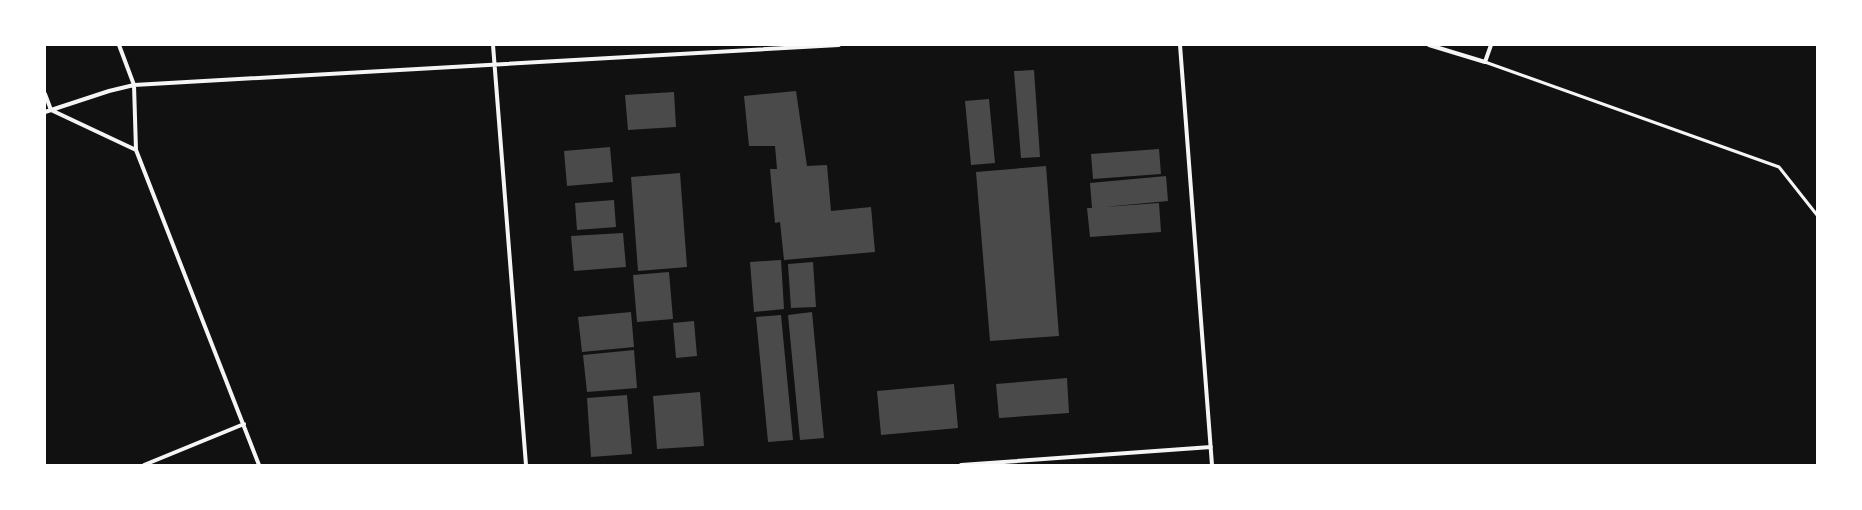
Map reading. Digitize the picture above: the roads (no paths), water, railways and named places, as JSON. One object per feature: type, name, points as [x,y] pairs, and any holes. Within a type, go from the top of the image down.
[{"type":"street","points":[[119,45],[134,85],[136,150],[260,465]]},
{"type":"street","points":[[493,45],[526,465]]},
{"type":"street","points":[[45,112],[109,91],[134,85],[839,45]]},
{"type":"street","points":[[1180,45],[1212,465]]},
{"type":"street","points":[[1429,45],[1485,62],[1491,45]]},
{"type":"street","points":[[45,94],[51,110],[136,150]]},
{"type":"street","points":[[144,465],[244,424]]},
{"type":"street","points":[[961,465],[1211,447]]},
{"type":"lane","points":[[1485,62],[1779,167],[1817,214]]}]
